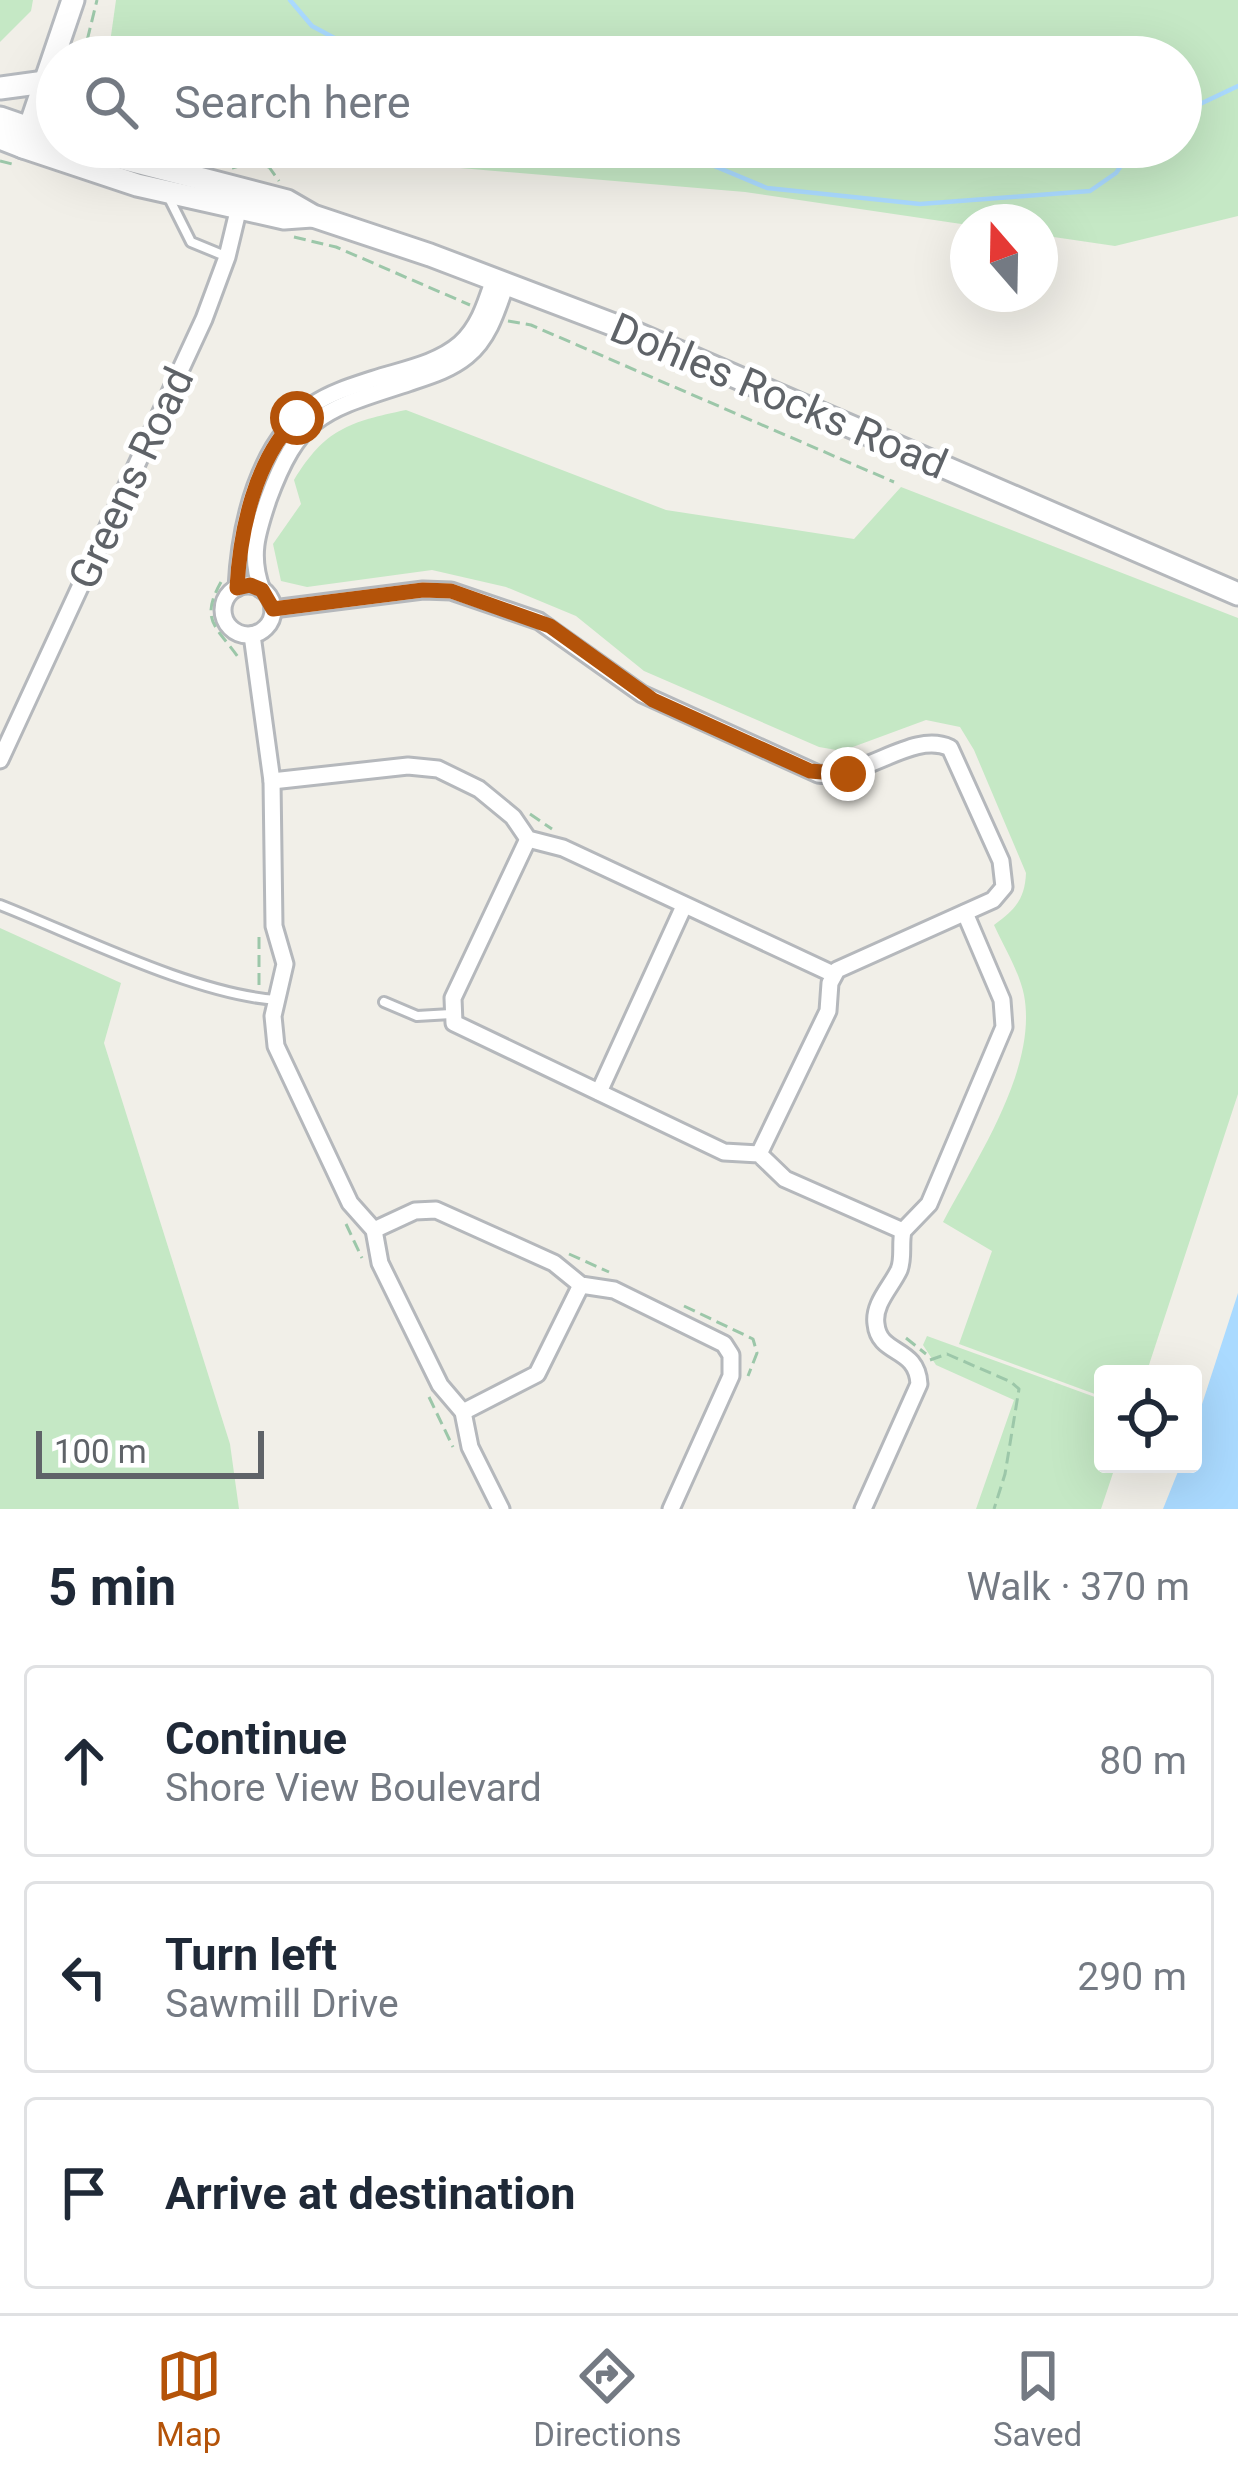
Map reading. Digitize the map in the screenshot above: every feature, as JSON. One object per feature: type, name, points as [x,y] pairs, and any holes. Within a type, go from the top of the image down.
[{"type":"street","points":[[61,36],[73,0]]},
{"type":"street","points":[[0,88],[36,83]]},
{"type":"street","points":[[26,138],[36,109]]},
{"type":"street","name":"Dohles Rocks Road","points":[[0,118],[36,142]]},
{"type":"street","name":"Dohles Rocks Road","points":[[0,138],[36,138]]},
{"type":"street","name":"Dohles Rocks Road","points":[[104,168],[167,192],[241,198]]},
{"type":"street","name":"Dohles Rocks Road","points":[[146,168],[241,198],[284,218],[313,216],[630,331],[1238,594]]},
{"type":"street","name":"Greens Road","points":[[0,760],[204,319],[241,198]]},
{"type":"street","points":[[237,588],[247,520],[272,449],[287,428],[317,402],[341,390],[454,349],[477,322],[500,281]]},
{"type":"street","points":[[273,609],[254,563],[256,537],[285,455],[301,432],[337,407],[461,361],[489,329],[500,281]]},
{"type":"street","points":[[262,590],[250,585],[237,588],[226,598],[223,614],[236,633],[252,635],[265,629],[273,609]]},
{"type":"street","points":[[273,609],[423,590],[451,591],[550,626],[642,694],[818,774],[848,774],[923,744],[945,745],[958,761],[1005,875],[996,898],[846,963],[833,974],[828,1011],[759,1154]]},
{"type":"street","points":[[252,635],[272,781],[274,926],[285,970],[273,1028],[284,1064],[351,1205],[374,1230],[385,1274],[440,1385],[463,1412],[470,1447],[501,1509]]},
{"type":"street","points":[[272,781],[408,766],[438,769],[479,789],[512,817],[528,839],[563,848],[833,974]]},
{"type":"street","points":[[528,839],[453,998],[451,1014],[464,1030],[724,1152],[759,1154],[785,1179],[902,1231]]},
{"type":"street","points":[[599,1092],[684,906]]},
{"type":"street","points":[[863,1509],[919,1384],[910,1358],[884,1342],[876,1325],[878,1308],[900,1266],[902,1231],[929,1204],[1004,1027],[1002,1000],[965,913]]},
{"type":"street","points":[[374,1230],[415,1211],[431,1209],[554,1263],[581,1285],[614,1290],[714,1336],[728,1348],[731,1376],[671,1509]]},
{"type":"street","points":[[463,1412],[537,1374],[581,1285]]},
{"type":"lane","points":[[167,192],[191,242],[227,256]]},
{"type":"lane","points":[[0,905],[185,977],[235,994],[276,1000]]},
{"type":"lane","points":[[384,1002],[417,1016],[451,1014]]},
{"type":"path","points":[[88,36],[97,0]]},
{"type":"path","points":[[286,236],[336,247],[476,308]]},
{"type":"path","points":[[503,328],[504,320],[531,325],[894,482]]},
{"type":"path","points":[[225,573],[212,600],[211,616],[216,631],[241,663]]},
{"type":"path","points":[[529,813],[557,831]]},
{"type":"path","points":[[897,1334],[920,1346],[932,1370]]},
{"type":"path","points":[[929,1360],[951,1354],[1019,1389],[1005,1474],[994,1509]]},
{"type":"green space","points":[[0,0],[33,0],[31,11],[0,42]]},
{"type":"green space","points":[[116,0],[1238,0],[1238,216],[1115,246],[1058,238],[1058,204],[950,204],[950,222],[745,192],[461,168],[1202,168],[1202,36],[111,36]]},
{"type":"green space","points":[[406,410],[666,510],[854,539],[901,487],[1238,618],[1238,1094],[1149,1365],[1094,1365],[1094,1394],[959,1344],[992,1251],[943,1222],[1001,1113],[1022,1053],[1026,1023],[1022,986],[994,925],[1017,903],[1026,873],[960,727],[926,720],[842,751],[819,747],[644,671],[576,616],[506,587],[432,570],[307,587],[281,581],[273,544],[301,504],[294,480],[328,439],[369,419]]},
{"type":"green space","points":[[0,928],[121,983],[104,1043],[230,1444],[239,1509],[0,1509]]},
{"type":"green space","points":[[927,1336],[1094,1397],[1094,1473],[1113,1473],[1101,1509],[976,1509],[1014,1400],[936,1365],[923,1345]]},
{"type":"water","points":[[1238,1293],[1238,1509],[1163,1509],[1177,1473],[1202,1473],[1202,1404]]},
{"type":"waterway","points":[[290,0],[312,26],[331,36]]},
{"type":"waterway","points":[[1202,103],[1238,86]]},
{"type":"waterway","points":[[719,168],[767,188],[920,204],[1090,191],[1119,168]]},
{"type":"route","points":[[297,418],[267,462],[243,532],[237,588],[250,585],[262,590],[273,609],[423,590],[451,591],[550,626],[653,700],[810,771],[848,774]]}]
